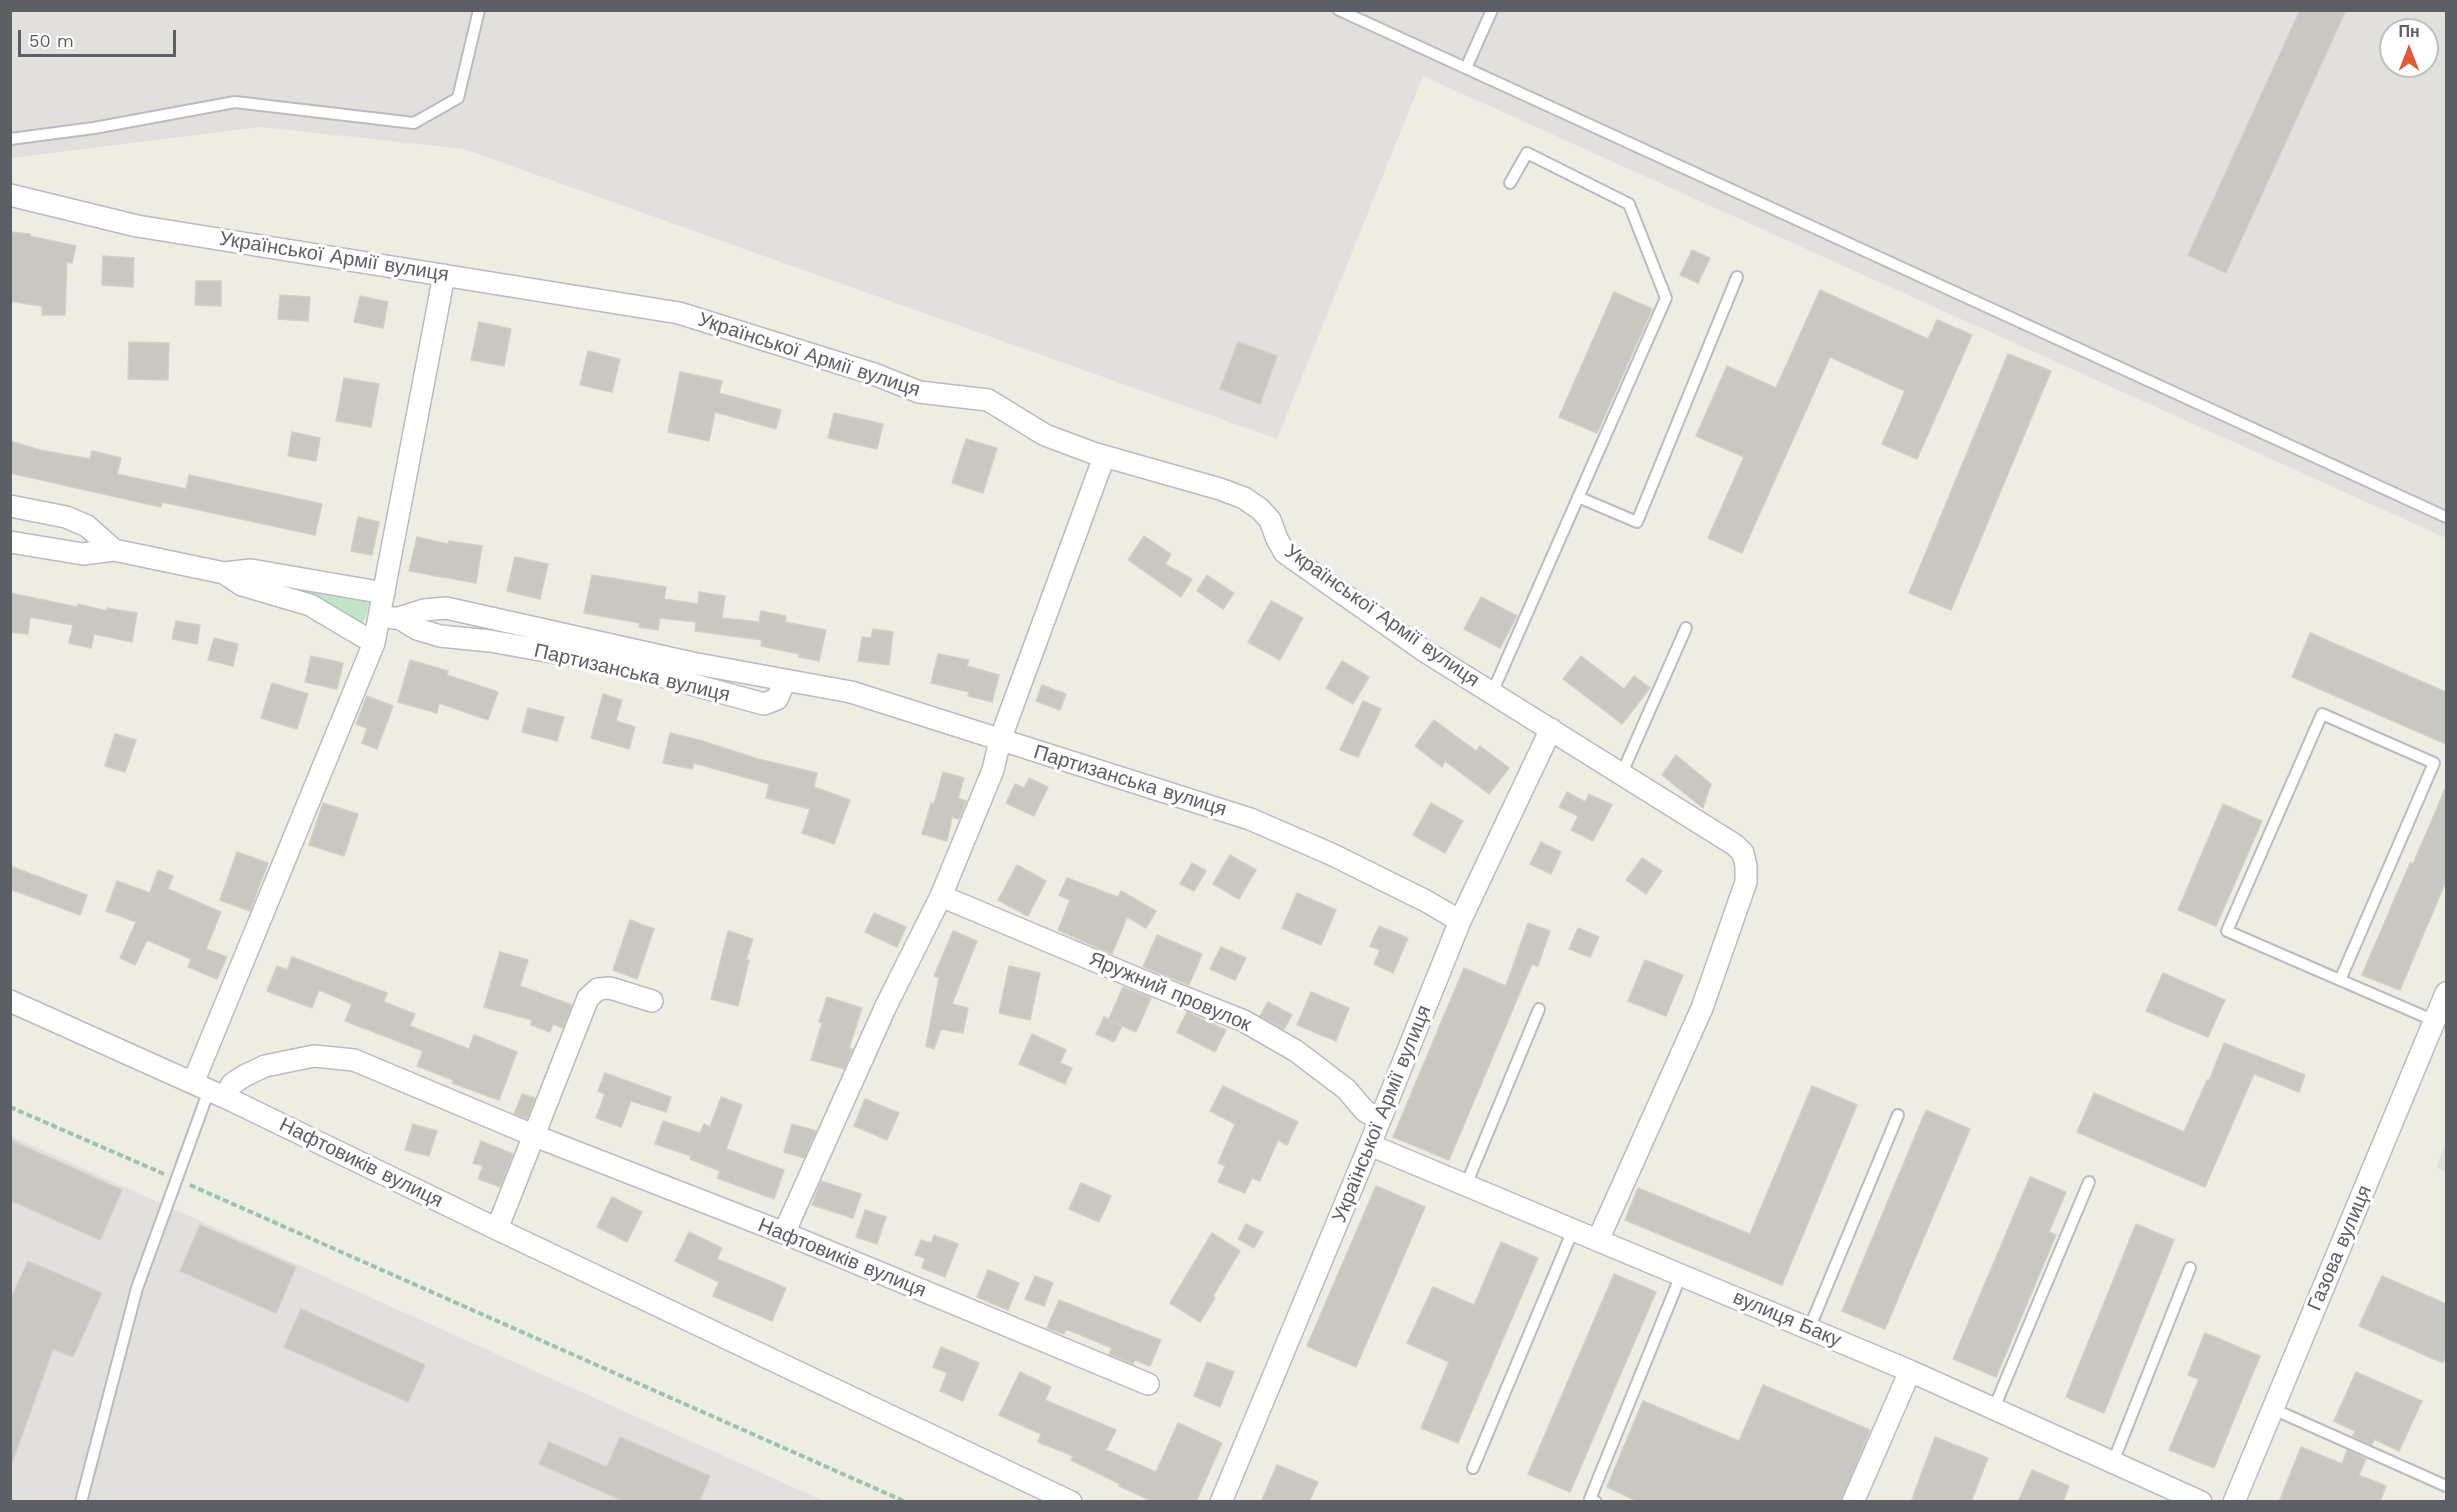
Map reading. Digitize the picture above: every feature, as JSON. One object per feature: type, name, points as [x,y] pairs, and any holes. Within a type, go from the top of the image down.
[{"type":"street","name":"Української Армії вулиця","points":[[10,195],[136,226],[679,313],[874,374],[919,392],[988,400],[1045,435],[1104,457],[1220,489],[1244,498],[1260,509],[1270,520],[1285,553],[1424,650],[1735,845],[1743,853],[1746,882],[1702,1008],[1598,1240]]},
{"type":"street","points":[[209,1090],[374,643],[389,618],[384,593],[444,275]]},
{"type":"street","points":[[784,1233],[886,1006],[941,896],[993,770],[1000,740],[1104,457]]},
{"type":"street","points":[[10,506],[66,517],[87,526],[114,550]]},
{"type":"street","points":[[10,542],[83,554],[114,550],[224,573],[251,570],[384,593]]},
{"type":"street","points":[[224,573],[242,585],[310,605],[374,643]]},
{"type":"street","name":"Партизанська вулиця","points":[[389,618],[440,636],[490,641],[613,663],[764,704],[777,699],[785,681],[851,692],[1250,819],[1331,854],[1426,901],[1460,921]]},
{"type":"street","name":"Української Армії вулиця","points":[[1221,1502],[1460,921],[1551,729]]},
{"type":"street","name":"Яружний провулок","points":[[941,896],[1244,1021],[1296,1051],[1346,1089],[1365,1111],[1380,1120]]},
{"type":"street","points":[[497,1229],[588,998],[598,989],[610,988],[652,1001]]},
{"type":"street","name":"Газова вулиця","points":[[2234,1502],[2446,993]]},
{"type":"street","name":"Нафтовиків вулиця","points":[[10,1001],[209,1090],[1071,1502]]},
{"type":"street","name":"Нафтовиків вулиця","points":[[209,1090],[232,1084],[265,1066],[314,1056],[354,1060],[535,1136],[784,1233],[1148,1384]]},
{"type":"street","name":"вулиця Баку","points":[[1370,1144],[1910,1371],[2201,1502]]},
{"type":"street","points":[[1853,1502],[1910,1371]]},
{"type":"lane","points":[[10,139],[94,128],[235,102],[414,123],[458,98],[479,10]]},
{"type":"lane","points":[[1340,10],[2446,517]]},
{"type":"lane","points":[[1466,68],[1492,10]]},
{"type":"lane","points":[[1492,693],[1666,298],[1629,204],[1527,153],[1510,183]]},
{"type":"lane","points":[[1578,497],[1637,522],[1737,277]]},
{"type":"lane","points":[[1622,774],[1686,628]]},
{"type":"lane","points":[[2340,980],[2434,763],[2322,714],[2227,931],[2340,980],[2435,1021]]},
{"type":"lane","points":[[1466,1185],[1539,1009]]},
{"type":"lane","points":[[81,1502],[137,1288],[209,1090]]},
{"type":"lane","points":[[1809,1329],[1898,1115]]},
{"type":"lane","points":[[1994,1408],[2089,1182]]},
{"type":"lane","points":[[1473,1468],[1573,1230]]},
{"type":"lane","points":[[2113,1462],[2190,1268]]},
{"type":"lane","points":[[1596,1502],[1590,1499],[1681,1275]]},
{"type":"lane","points":[[2273,1409],[2446,1486]]},
{"type":"path","points":[[10,1107],[906,1502]]},
{"type":"shaded area","points":[[10,11],[2446,11],[2446,538],[1423,76],[1277,439],[464,149],[261,127],[11,158]]},
{"type":"shaded area","points":[[11,1136],[824,1501],[11,1501]]},
{"type":"shaded area","points":[[2446,1142],[2446,1172],[2436,1167]]},
{"type":"green space","points":[[259,574],[371,600],[361,630],[253,585]]},
{"type":"building","points":[[2300,10],[2346,10],[2226,273],[2188,255]]},
{"type":"building","points":[[10,232],[30,234],[30,236],[76,246],[72,263],[67,262],[65,315],[42,315],[42,306],[10,301]]},
{"type":"building","points":[[1692,250],[1710,258],[1698,283],[1680,275]]},
{"type":"building","points":[[103,256],[134,258],[133,287],[102,285]]},
{"type":"building","points":[[196,281],[221,281],[221,306],[195,305]]},
{"type":"building","points":[[1820,290],[1928,339],[1937,320],[1972,335],[1917,459],[1882,444],[1905,391],[1830,357],[1742,553],[1708,538],[1744,457],[1696,436],[1727,366],[1776,388]]},
{"type":"building","points":[[1614,292],[1652,309],[1597,433],[1559,417]]},
{"type":"building","points":[[280,295],[310,297],[308,321],[278,319]]},
{"type":"building","points":[[360,296],[388,302],[383,328],[354,322]]},
{"type":"building","points":[[479,322],[511,329],[504,366],[471,360]]},
{"type":"building","points":[[129,342],[169,343],[168,380],[128,379]]},
{"type":"building","points":[[1238,342],[1277,356],[1260,404],[1220,389]]},
{"type":"building","points":[[588,351],[620,359],[612,392],[580,385]]},
{"type":"building","points":[[2008,354],[2051,371],[1951,610],[1909,593]]},
{"type":"building","points":[[680,372],[722,381],[719,393],[781,410],[776,429],[715,412],[709,441],[668,432]]},
{"type":"building","points":[[344,378],[379,384],[371,427],[336,421]]},
{"type":"building","points":[[834,413],[883,424],[877,449],[828,438]]},
{"type":"building","points":[[292,432],[320,438],[316,461],[288,456]]},
{"type":"building","points":[[966,439],[997,448],[983,493],[952,483]]},
{"type":"building","points":[[10,441],[40,450],[90,459],[92,451],[121,458],[117,474],[186,489],[189,475],[322,504],[315,535],[162,502],[161,507],[10,473]]},
{"type":"building","points":[[358,517],[379,522],[372,555],[351,551]]},
{"type":"building","points":[[1144,536],[1171,554],[1165,564],[1192,579],[1181,597],[1128,560]]},
{"type":"building","points":[[417,537],[448,544],[449,541],[482,546],[476,583],[409,571]]},
{"type":"building","points":[[515,557],[548,564],[540,599],[507,591]]},
{"type":"building","points":[[592,575],[666,587],[664,599],[698,604],[699,592],[725,596],[722,618],[759,622],[761,611],[786,616],[785,622],[826,630],[819,661],[761,646],[762,640],[695,631],[696,622],[660,618],[658,630],[639,627],[640,623],[584,613]]},
{"type":"building","points":[[1207,575],[1234,593],[1223,609],[1197,591]]},
{"type":"building","points":[[10,593],[77,607],[78,604],[107,611],[107,608],[137,613],[132,642],[94,634],[91,648],[69,643],[73,625],[30,617],[28,634],[10,632]]},
{"type":"building","points":[[1481,597],[1517,616],[1500,648],[1464,629]]},
{"type":"building","points":[[1271,601],[1303,618],[1280,660],[1248,642]]},
{"type":"building","points":[[176,621],[200,625],[197,644],[172,639]]},
{"type":"building","points":[[873,629],[893,632],[889,665],[858,661],[862,637],[871,638]]},
{"type":"building","points":[[2310,633],[2446,692],[2446,744],[2292,677]]},
{"type":"building","points":[[214,638],[238,644],[233,666],[208,660]]},
{"type":"building","points":[[938,654],[969,660],[967,666],[999,675],[992,702],[968,696],[969,692],[931,683]]},
{"type":"building","points":[[311,656],[343,663],[337,689],[305,682]]},
{"type":"building","points":[[1581,656],[1624,689],[1634,676],[1650,688],[1622,724],[1563,679]]},
{"type":"building","points":[[410,660],[448,671],[447,675],[498,692],[488,720],[439,703],[437,713],[398,702]]},
{"type":"building","points":[[1342,661],[1369,677],[1353,704],[1326,688]]},
{"type":"building","points":[[272,683],[308,694],[297,729],[261,718]]},
{"type":"building","points":[[1042,685],[1066,694],[1060,710],[1036,701]]},
{"type":"building","points":[[603,694],[622,700],[616,721],[635,727],[629,749],[591,738]]},
{"type":"building","points":[[367,696],[393,706],[377,749],[362,743],[367,728],[356,724]]},
{"type":"building","points":[[1363,701],[1381,709],[1358,757],[1340,750]]},
{"type":"building","points":[[528,708],[564,717],[557,741],[522,732]]},
{"type":"building","points":[[1434,720],[1476,751],[1480,746],[1509,768],[1489,794],[1445,761],[1442,767],[1415,746]]},
{"type":"building","points":[[670,733],[758,759],[817,773],[814,787],[850,800],[834,844],[802,833],[810,809],[766,798],[769,784],[694,763],[692,769],[663,763]]},
{"type":"building","points":[[115,734],[136,740],[125,772],[105,766]]},
{"type":"building","points":[[1676,755],[1711,784],[1703,808],[1662,775]]},
{"type":"building","points":[[943,772],[964,778],[958,798],[966,801],[959,819],[952,817],[947,841],[922,834]]},
{"type":"building","points":[[1029,778],[1048,787],[1034,816],[1006,803],[1015,784],[1024,788]]},
{"type":"building","points":[[2446,787],[2446,881],[2400,990],[2362,975],[2410,863],[2413,864]]},
{"type":"building","points":[[1567,792],[1585,802],[1589,794],[1612,805],[1593,841],[1571,830],[1578,816],[1559,807]]},
{"type":"building","points":[[323,803],[358,814],[344,856],[309,845]]},
{"type":"building","points":[[1431,803],[1463,821],[1445,853],[1413,835]]},
{"type":"building","points":[[2223,804],[2262,821],[2216,926],[2178,910]]},
{"type":"building","points":[[1541,842],[1561,852],[1551,874],[1530,864]]},
{"type":"building","points":[[237,852],[268,863],[250,911],[220,900]]},
{"type":"building","points":[[1230,855],[1256,870],[1239,899],[1213,884]]},
{"type":"building","points":[[1642,858],[1662,871],[1646,894],[1626,880]]},
{"type":"building","points":[[1192,863],[1206,871],[1194,891],[1180,884]]},
{"type":"building","points":[[1017,865],[1046,881],[1028,916],[998,900]]},
{"type":"building","points":[[10,866],[87,895],[80,915],[10,889]]},
{"type":"building","points":[[158,870],[173,876],[168,889],[221,912],[206,949],[227,957],[217,979],[188,967],[191,959],[147,940],[135,965],[120,958],[136,922],[106,911],[117,881],[150,893]]},
{"type":"building","points":[[1067,878],[1118,897],[1121,891],[1156,911],[1146,928],[1127,917],[1112,954],[1058,930],[1070,900],[1059,895]]},
{"type":"building","points":[[1297,893],[1336,910],[1321,945],[1282,928]]},
{"type":"building","points":[[874,913],[906,927],[897,947],[865,932]]},
{"type":"building","points":[[630,920],[654,929],[637,979],[613,970]]},
{"type":"building","points":[[1528,923],[1550,931],[1538,966],[1532,964],[1449,1160],[1393,1137],[1464,968],[1506,986]]},
{"type":"building","points":[[1379,926],[1408,938],[1393,973],[1374,964],[1380,950],[1370,946]]},
{"type":"building","points":[[1578,928],[1599,937],[1590,957],[1569,949]]},
{"type":"building","points":[[728,931],[753,939],[746,960],[749,960],[738,1006],[711,999]]},
{"type":"building","points":[[953,931],[977,941],[952,1004],[968,1008],[963,1033],[941,1029],[934,1049],[926,1046],[939,978],[934,976]]},
{"type":"building","points":[[1157,935],[1202,954],[1189,985],[1143,967]]},
{"type":"building","points":[[1221,947],[1246,958],[1235,980],[1210,969]]},
{"type":"building","points":[[500,952],[528,960],[520,986],[572,1005],[563,1028],[553,1024],[550,1032],[531,1025],[532,1020],[484,1007]]},
{"type":"building","points":[[292,957],[387,993],[384,1002],[415,1014],[410,1026],[469,1049],[474,1035],[517,1052],[499,1100],[452,1083],[453,1080],[417,1066],[423,1051],[345,1021],[352,1004],[319,990],[312,1008],[267,991],[277,966],[287,970]]},
{"type":"building","points":[[1645,960],[1683,975],[1666,1016],[1628,1001]]},
{"type":"building","points":[[1009,966],[1040,973],[1030,1020],[999,1013]]},
{"type":"building","points":[[2163,973],[2225,1000],[2208,1037],[2146,1011]]},
{"type":"building","points":[[1123,987],[1151,998],[1136,1032],[1111,1021],[1122,1026],[1114,1042],[1096,1034],[1104,1017],[1109,1019]]},
{"type":"building","points":[[1311,992],[1349,1008],[1336,1041],[1297,1025]]},
{"type":"building","points":[[827,997],[862,1008],[849,1048],[853,1049],[844,1069],[811,1060]]},
{"type":"building","points":[[1268,1002],[1292,1015],[1284,1029],[1260,1016]]},
{"type":"building","points":[[1187,1012],[1226,1030],[1215,1052],[1177,1032]]},
{"type":"building","points":[[1032,1034],[1066,1050],[1060,1063],[1072,1068],[1065,1084],[1019,1064]]},
{"type":"building","points":[[2224,1043],[2305,1075],[2299,1092],[2254,1074],[2205,1187],[2077,1132],[2094,1093],[2184,1132],[2207,1080],[2209,1081]]},
{"type":"building","points":[[605,1073],[671,1097],[666,1112],[631,1101],[621,1127],[596,1118],[605,1094],[598,1091]]},
{"type":"building","points":[[1223,1086],[1298,1122],[1287,1145],[1278,1140],[1260,1181],[1252,1178],[1245,1193],[1218,1182],[1225,1166],[1218,1163],[1235,1124],[1210,1111]]},
{"type":"building","points":[[1812,1086],[1857,1105],[1782,1285],[1625,1220],[1638,1188],[1750,1234]]},
{"type":"building","points":[[522,1094],[535,1098],[527,1119],[514,1114]]},
{"type":"building","points":[[721,1097],[742,1105],[726,1149],[784,1170],[774,1199],[717,1178],[720,1171],[690,1159],[691,1156],[655,1144],[663,1121],[700,1133],[704,1124],[710,1127]]},
{"type":"building","points":[[865,1099],[899,1113],[887,1140],[854,1126]]},
{"type":"building","points":[[1926,1110],[1970,1129],[1885,1329],[1842,1311]]},
{"type":"building","points":[[413,1124],[437,1131],[429,1156],[405,1150]]},
{"type":"building","points":[[792,1124],[816,1131],[804,1158],[784,1152]]},
{"type":"building","points":[[10,1140],[122,1190],[100,1240],[10,1200]]},
{"type":"building","points":[[481,1141],[513,1154],[500,1187],[478,1179],[483,1166],[473,1163]]},
{"type":"building","points":[[2030,1177],[2066,1192],[2049,1232],[2056,1235],[1996,1377],[1953,1359]]},
{"type":"building","points":[[821,1181],[861,1194],[853,1218],[812,1205]]},
{"type":"building","points":[[1081,1183],[1111,1196],[1099,1222],[1069,1209]]},
{"type":"building","points":[[1376,1186],[1425,1207],[1356,1367],[1307,1346]]},
{"type":"building","points":[[612,1197],[642,1212],[627,1242],[597,1227]]},
{"type":"building","points":[[865,1210],[886,1217],[877,1244],[856,1237]]},
{"type":"building","points":[[1246,1224],[1263,1232],[1254,1248],[1238,1239]]},
{"type":"building","points":[[2136,1224],[2174,1240],[2104,1413],[2066,1397]]},
{"type":"building","points":[[200,1225],[296,1267],[276,1313],[180,1271]]},
{"type":"building","points":[[689,1232],[722,1248],[717,1259],[786,1288],[772,1321],[713,1296],[719,1282],[675,1261]]},
{"type":"building","points":[[1212,1233],[1240,1251],[1200,1322],[1170,1303]]},
{"type":"building","points":[[934,1235],[958,1244],[945,1277],[922,1268],[925,1258],[915,1255],[921,1240],[931,1243]]},
{"type":"building","points":[[1501,1242],[1538,1258],[1458,1443],[1421,1428],[1449,1362],[1407,1343],[1433,1287],[1474,1305]]},
{"type":"building","points":[[28,1261],[102,1293],[73,1357],[53,1349],[13,1460],[10,1459],[10,1300]]},
{"type":"building","points":[[988,1270],[1019,1283],[1008,1310],[977,1297]]},
{"type":"building","points":[[1614,1274],[1656,1292],[1570,1492],[1528,1474]]},
{"type":"building","points":[[1035,1276],[1053,1283],[1044,1306],[1025,1299]]},
{"type":"building","points":[[2382,1276],[2446,1304],[2446,1354],[2443,1363],[2359,1326]]},
{"type":"building","points":[[1059,1300],[1161,1340],[1150,1366],[1135,1360],[1133,1364],[1109,1354],[1112,1348],[1066,1329],[1064,1334],[1047,1328]]},
{"type":"building","points":[[301,1309],[425,1365],[408,1402],[284,1347]]},
{"type":"building","points":[[2205,1333],[2260,1356],[2214,1468],[2169,1450],[2199,1379],[2188,1375]]},
{"type":"building","points":[[941,1347],[979,1363],[963,1401],[940,1391],[947,1373],[933,1367]]},
{"type":"building","points":[[1207,1362],[1234,1372],[1220,1407],[1194,1396]]},
{"type":"building","points":[[1020,1372],[1051,1387],[1045,1400],[1116,1430],[1106,1450],[1156,1472],[1178,1423],[1222,1443],[1196,1502],[1154,1502],[1071,1460],[1073,1456],[1038,1442],[1041,1434],[999,1415]]},
{"type":"building","points":[[2356,1372],[2422,1401],[2399,1451],[2374,1439],[2372,1445],[2353,1436],[2355,1431],[2334,1421]]},
{"type":"building","points":[[1763,1385],[1870,1430],[1841,1502],[1639,1502],[1607,1487],[1643,1401],[1739,1441]]},
{"type":"building","points":[[620,1437],[710,1476],[699,1502],[626,1502],[539,1464],[549,1442],[607,1467]]},
{"type":"building","points":[[1935,1437],[1988,1458],[1971,1502],[1911,1502]]},
{"type":"building","points":[[2301,1447],[2342,1464],[2347,1450],[2366,1459],[2359,1475],[2386,1486],[2380,1502],[2279,1502]]},
{"type":"building","points":[[1277,1465],[1318,1482],[1309,1502],[1261,1502]]},
{"type":"building","points":[[2032,1470],[2069,1486],[2063,1502],[2018,1502]]}]
